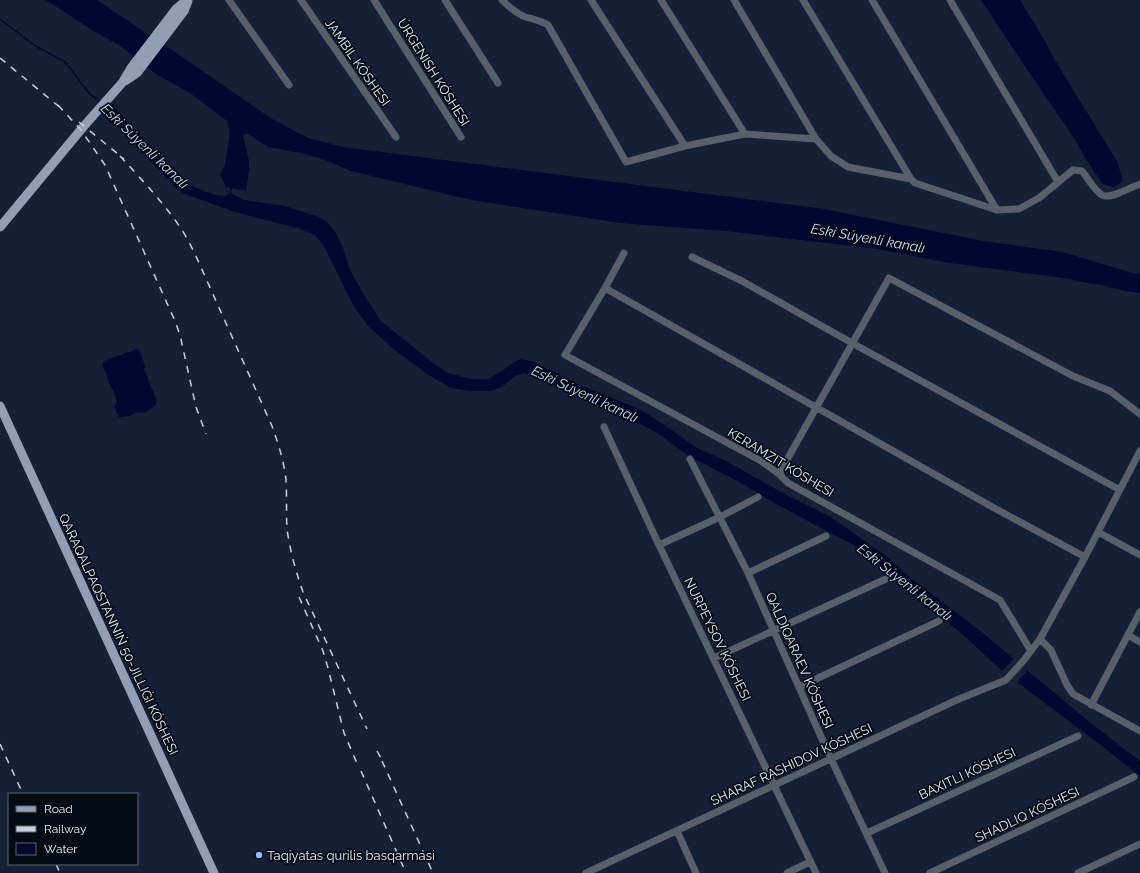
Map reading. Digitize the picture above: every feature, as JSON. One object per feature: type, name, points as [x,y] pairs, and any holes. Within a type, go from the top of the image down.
[{"type":"main road","points":[[0,227],[122,83],[131,68],[176,9],[188,0]]},
{"type":"main road","points":[[0,406],[214,873]]},
{"type":"street","points":[[229,0],[289,85]]},
{"type":"street","points":[[301,0],[396,137]]},
{"type":"street","name":"ÚRGENISH KÓSHESI","points":[[374,0],[461,137]]},
{"type":"street","points":[[445,0],[498,83]]},
{"type":"street","points":[[502,0],[512,10],[548,25],[626,162],[685,146],[745,134],[816,139]]},
{"type":"street","points":[[591,0],[685,146]]},
{"type":"street","points":[[661,0],[745,134]]},
{"type":"street","points":[[734,0],[816,139],[831,156],[848,167],[911,179]]},
{"type":"street","points":[[803,0],[911,179],[915,183],[997,210],[1019,209],[1039,198],[1073,170],[1082,171],[1097,190],[1103,195],[1112,196],[1140,184]]},
{"type":"street","points":[[872,0],[997,210]]},
{"type":"street","points":[[950,0],[1058,182]]},
{"type":"street","name":"KERAMZIT KÓSHESI","points":[[624,253],[606,288],[565,355],[761,461],[779,474],[788,483],[1000,600],[1031,652]]},
{"type":"street","points":[[692,257],[742,281],[1120,490]]},
{"type":"street","points":[[779,474],[889,278],[1073,376],[1110,391],[1140,414]]},
{"type":"street","points":[[606,288],[816,408],[1085,557]]},
{"type":"street","name":"NURPEYSOV KÓSHESI","points":[[604,427],[816,873]]},
{"type":"street","points":[[1031,652],[1040,639],[1085,557],[1140,451]]},
{"type":"street","points":[[690,459],[748,573],[831,759],[885,873]]},
{"type":"street","points":[[659,545],[720,517],[758,497]]},
{"type":"street","points":[[1098,532],[1140,555]]},
{"type":"street","points":[[748,573],[826,536]]},
{"type":"street","points":[[714,658],[888,578]]},
{"type":"street","points":[[1091,705],[1140,612]]},
{"type":"street","points":[[799,687],[939,621]]},
{"type":"street","points":[[1128,635],[1140,642]]},
{"type":"street","points":[[1040,639],[1051,650],[1067,685],[1073,694],[1140,731]]},
{"type":"street","name":"SHARAF RASHIDOV KÓSHESI","points":[[586,873],[959,699],[1006,680],[1031,652]]},
{"type":"street","points":[[867,833],[1078,736]]},
{"type":"street","points":[[930,873],[1134,777]]},
{"type":"street","points":[[677,831],[696,873]]},
{"type":"street","points":[[1078,873],[1140,844]]},
{"type":"street","points":[[786,873],[810,862]]},
{"type":"water","points":[[46,0],[97,0],[272,119],[308,138],[343,147],[824,209],[984,241],[1063,252],[1132,273],[1140,274],[1140,293],[1123,291],[1071,279],[950,263],[877,249],[725,231],[620,223],[471,200],[351,171],[323,159],[305,154],[268,147],[248,134],[243,135],[249,161],[246,191],[226,187],[220,175],[225,164],[230,132],[227,121],[190,93],[154,73],[119,45],[95,32]]},
{"type":"water","points":[[981,0],[1020,0],[1117,161],[1123,181],[1114,187],[1103,184],[1085,158],[1076,141]]},
{"type":"water","points":[[112,104],[128,123],[183,180],[196,188],[216,195],[225,196],[227,194],[233,194],[244,200],[285,206],[319,217],[328,223],[336,233],[343,248],[350,270],[380,320],[433,363],[448,373],[471,379],[488,379],[514,362],[522,359],[534,362],[579,385],[643,411],[697,448],[726,461],[781,492],[829,516],[885,555],[908,576],[987,636],[1092,724],[1140,761],[1140,776],[1001,670],[960,632],[877,566],[855,546],[689,456],[654,431],[616,412],[525,373],[515,376],[502,387],[492,391],[470,391],[451,388],[427,374],[392,348],[369,327],[354,307],[324,246],[315,235],[297,228],[235,212],[185,194],[176,188],[106,112]]},
{"type":"water","points":[[137,349],[140,351],[145,366],[144,369],[157,401],[153,407],[143,413],[141,412],[119,417],[114,407],[117,401],[102,365],[104,361]]},
{"type":"pier","points":[[1015,658],[1029,669],[1016,683],[1001,672]]},
{"type":"waterway","name":"Eski Súyenli kanalı","points":[[0,19],[34,45],[65,62],[89,93],[100,102]]},
{"type":"waterway","points":[[230,196],[231,188]]},
{"type":"railway","points":[[0,58],[62,109]]},
{"type":"railway","points":[[58,105],[81,130],[105,165],[175,321],[180,335],[196,407],[206,434]]},
{"type":"railway","points":[[79,122],[124,159]]},
{"type":"railway","points":[[120,156],[160,201],[186,236],[272,426],[285,473],[287,529],[298,577],[303,592],[367,729]]},
{"type":"railway","points":[[299,597],[323,651],[344,733],[359,768]]},
{"type":"railway","points":[[0,744],[23,793]]},
{"type":"railway","points":[[377,751],[381,758]]},
{"type":"railway","points":[[382,761],[433,873]]},
{"type":"railway","points":[[361,771],[406,873]]},
{"type":"railway","points":[[56,865],[60,873]]},
{"type":"place","name":"Taqiyatas qurilis basqarmasi","points":[[259,855]]}]
